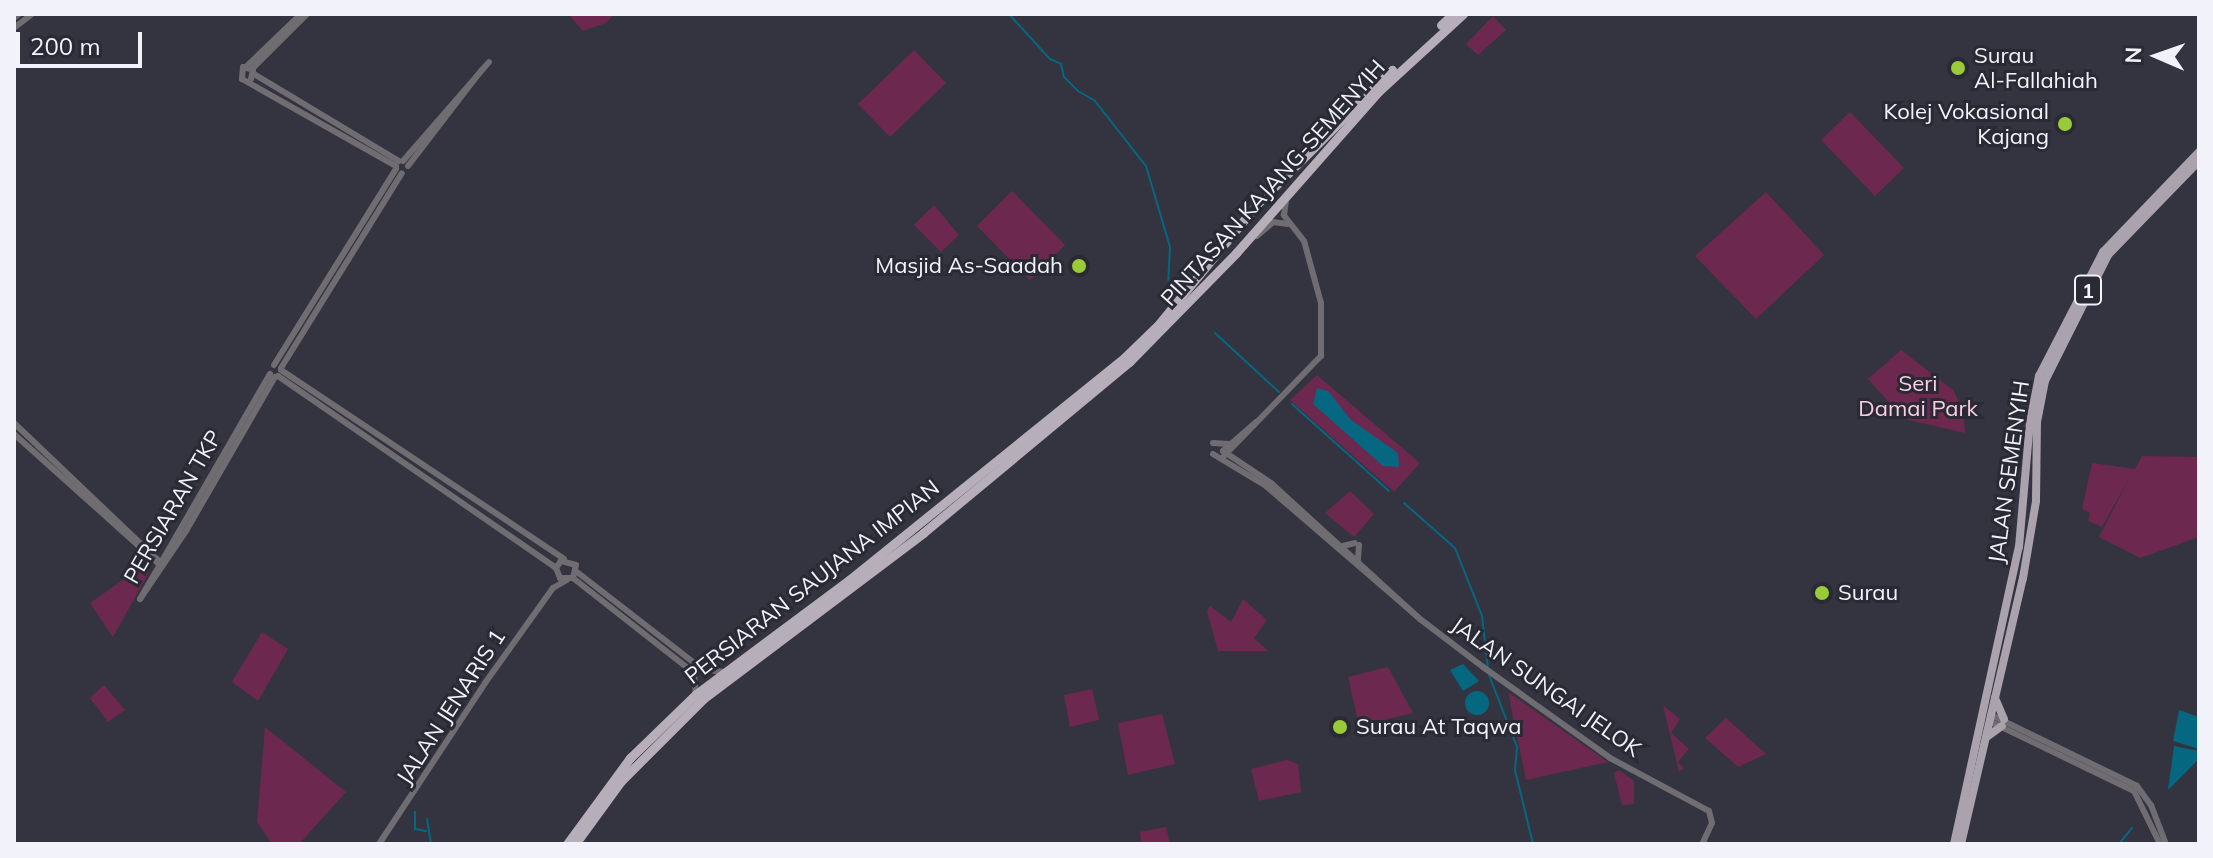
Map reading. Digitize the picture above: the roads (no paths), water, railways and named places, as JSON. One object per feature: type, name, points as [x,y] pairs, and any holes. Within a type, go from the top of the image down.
[{"type":"highway","name":"PINTASAN KAJANG-SEMENYIH","points":[[1127,360],[1258,203],[1453,14]]},
{"type":"highway","name":"PINTASAN KAJANG-SEMENYIH","points":[[1108,376],[1217,273],[1379,91],[1463,14]]},
{"type":"highway","points":[[1258,203],[1262,215],[1277,207]]},
{"type":"highway","points":[[1217,273],[1253,228],[1241,222]]},
{"type":"highway","name":"PERSIARAN SAUJANA IMPIAN","points":[[567,844],[630,758],[696,694],[794,621],[814,601],[844,584],[1108,376]]},
{"type":"highway","name":"PERSIARAN SAUJANA IMPIAN","points":[[575,844],[621,781],[703,699],[923,533],[1108,376]]},
{"type":"main road","name":"JALAN SEMENYIH","points":[[1954,844],[2019,547],[2030,422],[2039,376],[2103,252],[2199,152]]},
{"type":"main road","name":"JALAN SEMENYIH","points":[[1961,844],[2036,501],[2037,422],[2045,381],[2108,255],[2199,161]]},
{"type":"main road","points":[[1972,759],[1989,718],[1991,680]]},
{"type":"main road","points":[[1984,744],[1991,731],[2003,722],[1994,698]]},
{"type":"street","points":[[14,18],[19,14]]},
{"type":"street","points":[[14,28],[32,14]]},
{"type":"street","points":[[251,72],[301,14]]},
{"type":"street","points":[[251,72],[307,14]]},
{"type":"street","name":"PERSIARAN TKP","points":[[401,166],[287,358],[276,372],[267,390],[161,565],[140,599],[152,575],[161,565],[171,546],[276,372],[401,166],[489,62]]},
{"type":"street","points":[[251,72],[401,166]]},
{"type":"street","points":[[1232,467],[1213,454],[1225,454],[1313,368],[1324,343],[1321,303],[1309,254],[1288,224],[1283,211],[1286,196]]},
{"type":"street","points":[[1236,253],[1269,224],[1288,224]]},
{"type":"street","points":[[287,358],[289,379],[556,570],[572,577],[702,669],[724,672]]},
{"type":"street","points":[[276,372],[564,559],[574,562],[572,577]]},
{"type":"street","points":[[267,390],[289,379]]},
{"type":"street","points":[[14,423],[148,553],[152,575]]},
{"type":"street","points":[[14,434],[161,565]]},
{"type":"street","points":[[1213,443],[1234,445]]},
{"type":"street","points":[[1234,445],[1238,461]]},
{"type":"street","points":[[1225,454],[1232,467]]},
{"type":"street","name":"JALAN SUNGAI JELOK","points":[[1225,454],[1271,483],[1418,617],[1483,667],[1610,758],[1709,811],[1712,823],[1702,844]]},
{"type":"street","name":"JALAN SUNGAI JELOK","points":[[1232,467],[1266,486],[1342,549]]},
{"type":"street","points":[[1357,544],[1355,561],[1341,562],[1342,549],[1357,544]]},
{"type":"street","points":[[148,553],[171,546]]},
{"type":"street","points":[[553,588],[556,570],[564,559]]},
{"type":"street","points":[[553,588],[572,577]]},
{"type":"street","points":[[572,577],[694,673],[696,694]]},
{"type":"street","name":"JALAN JENARIS 1","points":[[379,844],[553,588]]},
{"type":"street","points":[[1989,718],[2137,786],[2151,805],[2166,844]]},
{"type":"street","points":[[2003,722],[2134,791],[2160,844]]},
{"type":"water","points":[[1317,388],[1328,391],[1351,420],[1398,453],[1399,467],[1383,466],[1313,404]]},
{"type":"water","points":[[1463,664],[1479,681],[1463,691],[1450,670]]},
{"type":"water","points":[[1477,691],[1486,694],[1489,703],[1486,712],[1477,715],[1468,712],[1465,703],[1468,694]]},
{"type":"water","points":[[2179,710],[2199,717],[2199,749],[2173,741]]},
{"type":"water","points":[[2174,746],[2199,751],[2199,759],[2168,790]]},
{"type":"waterway","points":[[1009,14],[1050,59],[1061,64],[1064,77],[1078,91],[1095,101],[1146,166],[1170,247],[1168,280]]},
{"type":"waterway","points":[[1215,333],[1279,392]]},
{"type":"waterway","points":[[1292,404],[1389,491]]},
{"type":"waterway","points":[[1404,503],[1455,548],[1482,616],[1488,669]]},
{"type":"waterway","points":[[1489,675],[1517,747],[1515,770],[1533,844]]},
{"type":"waterway","points":[[415,812],[415,829],[426,831]]},
{"type":"waterway","points":[[427,819],[431,844]]},
{"type":"waterway","points":[[2119,844],[2132,828]]},
{"type":"place","name":"Surau Al-Fallahiah","points":[[1958,68]]},
{"type":"place","name":"Kolej Vokasional Kajang","points":[[2065,124]]},
{"type":"place","name":"Masjid As-Saadah","points":[[1079,266]]},
{"type":"place","name":"Surau","points":[[1822,593]]},
{"type":"place","name":"Surau At Taqwa","points":[[1340,727]]},
{"type":"park label","name":"Seri Damai Park","points":[[1918,396]]}]
